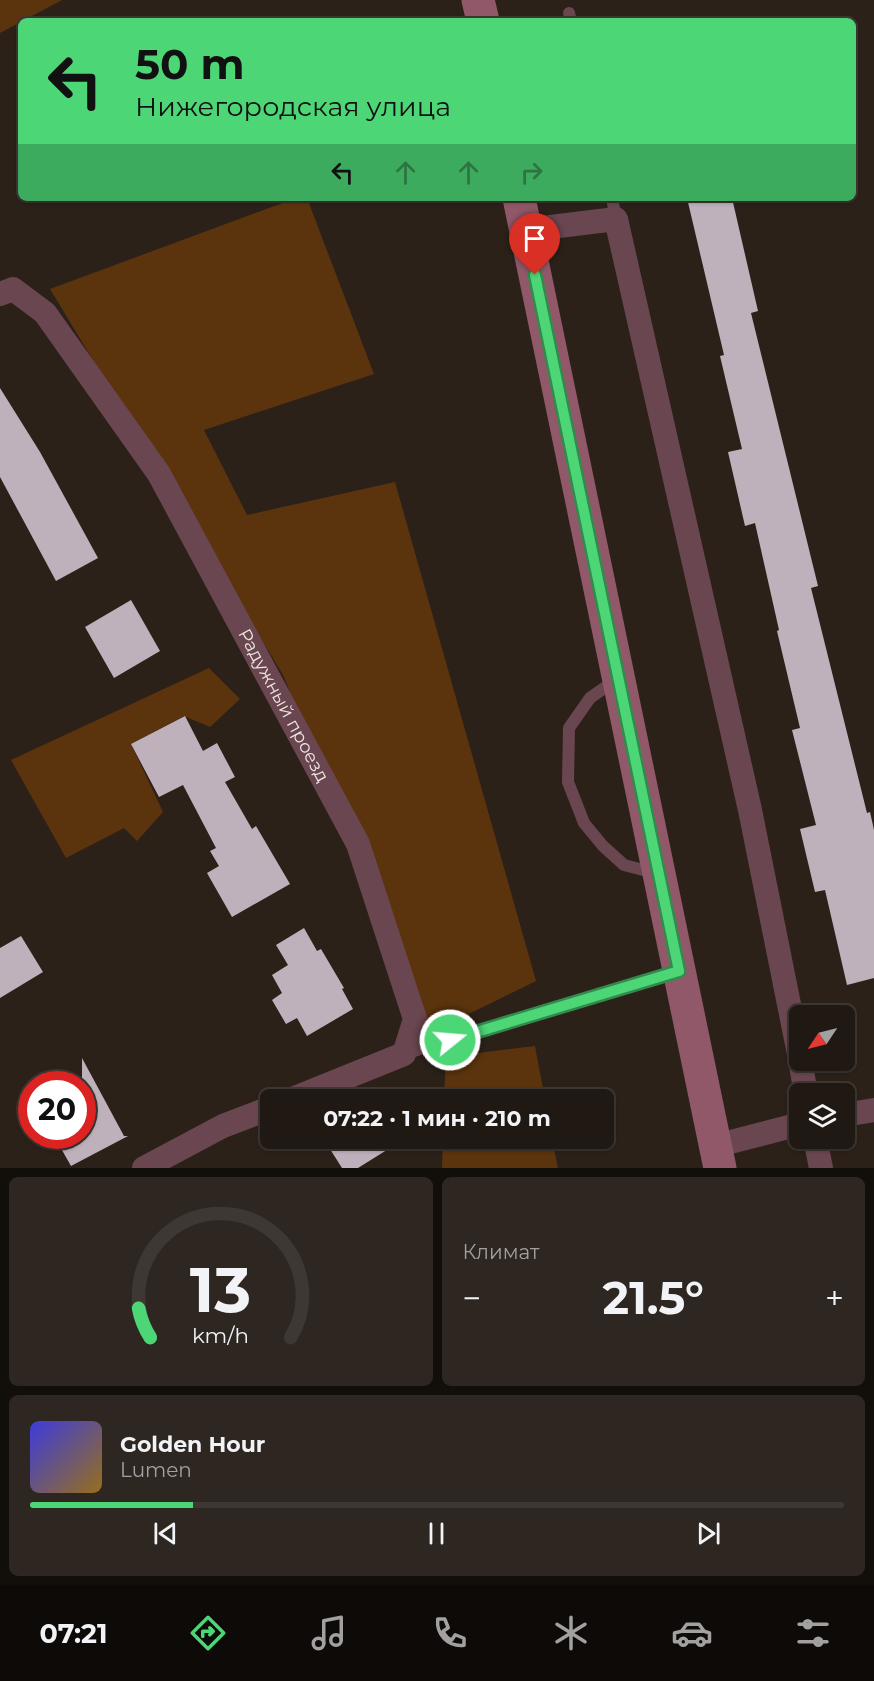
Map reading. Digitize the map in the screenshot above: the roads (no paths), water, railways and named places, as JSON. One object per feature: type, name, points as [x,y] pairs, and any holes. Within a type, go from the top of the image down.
[{"type":"street","points":[[478,0],[482,18]]},
{"type":"street","points":[[520,201],[718,1157],[789,1128]]},
{"type":"street","points":[[526,230],[614,209],[748,799],[789,1005]]},
{"type":"street","name":"Радужный проезд","points":[[6,292],[45,313],[159,474],[358,844],[415,1019],[404,1054]]},
{"type":"street","points":[[317,1089],[404,1054]]},
{"type":"street","points":[[855,1113],[874,1110]]},
{"type":"street","points":[[144,1168],[223,1126],[260,1112]]},
{"type":"street","points":[[817,1149],[821,1168]]},
{"type":"lane","points":[[618,678],[590,699],[569,729],[568,782],[584,823],[603,846],[624,865],[659,874]]},
{"type":"lane","points":[[404,1054],[679,971]]}]
